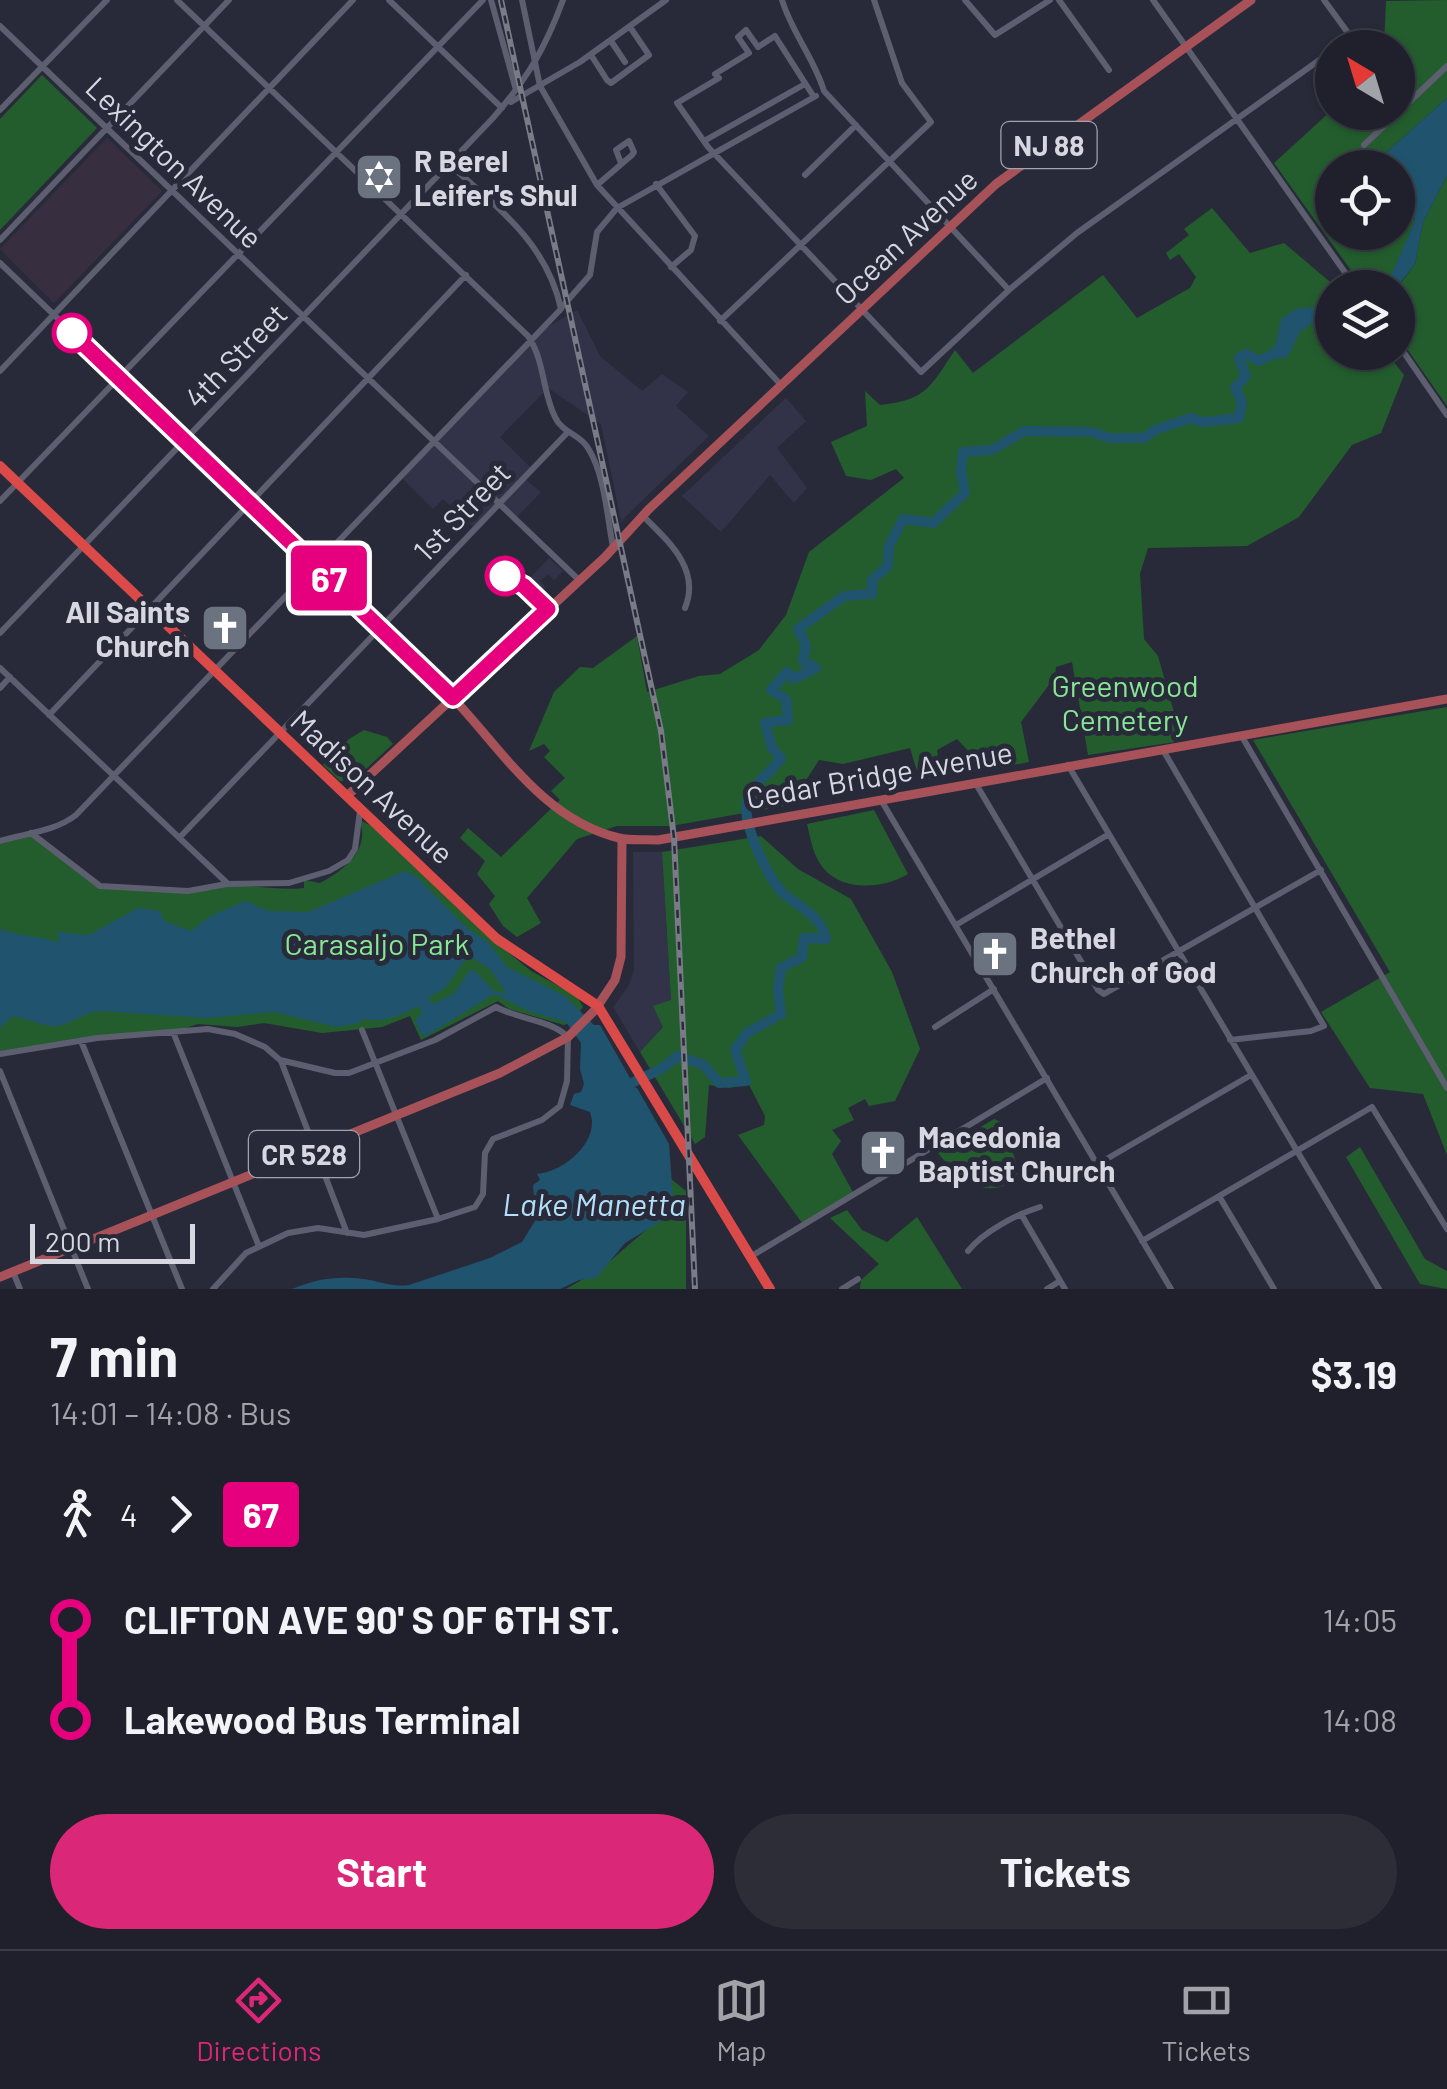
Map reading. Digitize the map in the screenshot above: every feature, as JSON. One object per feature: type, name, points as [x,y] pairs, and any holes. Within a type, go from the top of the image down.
[{"type":"highway","name":"Madison Avenue","points":[[0,466],[498,939],[597,1007],[770,1289]]},
{"type":"main road","name":"Ocean Avenue","points":[[617,544],[996,184],[1251,0]]},
{"type":"main road","name":"NJ 88","points":[[347,796],[617,544]]},
{"type":"main road","points":[[453,698],[554,807],[588,827],[622,839]]},
{"type":"main road","name":"Cedar Bridge Avenue","points":[[622,839],[674,838],[1447,699]]},
{"type":"main road","name":"CR 528","points":[[0,1277],[527,1062],[569,1037],[597,1007],[620,970],[622,839]]},
{"type":"street","points":[[0,110],[107,0]]},
{"type":"street","points":[[178,0],[531,339],[538,350],[550,407],[558,424],[584,443],[593,459],[617,544]]},
{"type":"street","points":[[0,240],[229,0]]},
{"type":"street","points":[[0,371],[353,0]]},
{"type":"street","points":[[390,0],[502,108]]},
{"type":"street","points":[[0,501],[483,0]]},
{"type":"street","points":[[492,0],[516,91]]},
{"type":"street","points":[[522,0],[540,86],[597,184],[781,386]]},
{"type":"street","points":[[502,108],[537,62],[563,0]]},
{"type":"street","points":[[502,108],[591,55],[666,0]]},
{"type":"street","points":[[782,0],[790,25],[816,63],[824,91],[1010,290]]},
{"type":"street","points":[[720,321],[932,120],[902,83],[874,0]]},
{"type":"street","points":[[966,0],[998,35],[1050,0]]},
{"type":"street","points":[[1059,0],[1109,70]]},
{"type":"street","points":[[1153,0],[1344,270]]},
{"type":"street","points":[[1324,0],[1346,30]]},
{"type":"street","points":[[790,25],[715,74],[718,78],[676,102],[713,152],[922,372],[1077,234],[1315,63]]},
{"type":"street","name":"Lexington Avenue","points":[[0,26],[579,580]]},
{"type":"street","points":[[591,55],[611,82],[648,58],[630,27]]},
{"type":"street","points":[[749,53],[738,37],[746,30],[758,47]]},
{"type":"street","points":[[775,36],[814,98]]},
{"type":"street","points":[[611,41],[625,62]]},
{"type":"street","points":[[1364,145],[1447,66]]},
{"type":"street","points":[[704,142],[805,84]]},
{"type":"street","points":[[0,841],[65,824],[113,776],[561,309],[590,275],[597,232],[617,208],[824,91]]},
{"type":"street","name":"4th Street","points":[[0,633],[502,108]]},
{"type":"street","points":[[804,175],[856,125]]},
{"type":"street","points":[[597,184],[622,163]]},
{"type":"street","points":[[450,165],[531,240],[556,289],[561,309]]},
{"type":"street","points":[[656,184],[696,236],[691,250],[671,267]]},
{"type":"street","points":[[0,263],[453,698]]},
{"type":"street","points":[[49,715],[466,275]]},
{"type":"street","points":[[1415,369],[1447,415]]},
{"type":"street","name":"1st Street","points":[[180,838],[567,433]]},
{"type":"street","points":[[643,516],[683,560],[689,588],[685,608]]},
{"type":"street","points":[[0,668],[228,884]]},
{"type":"street","points":[[0,688],[10,677]]},
{"type":"street","points":[[1241,735],[1447,1088]]},
{"type":"street","points":[[1162,749],[1324,1026],[1230,1040]]},
{"type":"street","points":[[1068,766],[1379,1289]]},
{"type":"street","points":[[976,782],[1098,990],[1104,994],[1321,870]]},
{"type":"street","points":[[880,798],[1171,1289]]},
{"type":"street","points":[[30,832],[76,870],[109,889],[188,891],[228,884],[289,883],[340,865],[355,849],[360,808]]},
{"type":"street","points":[[956,925],[1109,834]]},
{"type":"street","points":[[936,1027],[994,989]]},
{"type":"street","points":[[213,1289],[238,1260],[258,1245],[288,1233],[318,1228],[364,1235],[469,1209],[481,1200],[484,1153],[493,1139],[551,1114],[560,1106],[567,1080],[569,1037],[559,1029],[512,1016],[496,1006],[434,1040],[349,1073],[280,1060]]},
{"type":"street","points":[[362,1030],[438,1219]]},
{"type":"street","points":[[0,1054],[173,1032],[224,1031],[265,1047],[280,1060],[347,1233]]},
{"type":"street","points":[[173,1032],[258,1245]]},
{"type":"street","points":[[81,1041],[182,1289]]},
{"type":"street","points":[[0,1071],[88,1289]]},
{"type":"street","points":[[1098,1164],[1251,1076]]},
{"type":"street","points":[[750,1256],[1047,1078]]},
{"type":"street","points":[[1142,1241],[1372,1106],[1447,1228]]},
{"type":"street","points":[[1219,1196],[1274,1289]]},
{"type":"street","points":[[968,1251],[975,1242],[1040,1207]]},
{"type":"street","points":[[1021,1214],[1063,1285],[1047,1289]]},
{"type":"street","points":[[13,1272],[20,1289]]},
{"type":"street","points":[[842,1289],[858,1279]]},
{"type":"shaded area","points":[[107,138],[162,191],[54,303],[0,249]]},
{"type":"shaded area","points":[[577,310],[600,356],[642,391],[662,374],[688,392],[676,406],[709,436],[621,521],[601,424],[548,388],[500,437],[533,470],[525,479],[541,492],[516,518],[501,505],[476,530],[443,499],[433,509],[399,475],[532,336]]},
{"type":"shaded area","points":[[786,398],[806,421],[777,448],[807,488],[794,503],[770,475],[721,532],[682,496]]},
{"type":"shaded area","points":[[549,558],[563,571],[554,580],[548,574],[540,581],[546,587],[539,593],[527,581]]},
{"type":"shaded area","points":[[633,852],[662,852],[671,1000],[663,1027],[640,1052],[613,1007],[629,985],[634,970]]},
{"type":"green space","points":[[1447,0],[1447,98],[1415,127],[1415,30],[1385,30],[1386,1]]},
{"type":"green space","points":[[42,75],[97,128],[0,230],[0,119]]},
{"type":"green space","points":[[1315,126],[1315,130],[1411,130],[1389,150],[1315,150],[1315,220],[1274,163]]},
{"type":"green space","points":[[1447,176],[1447,406],[1415,360],[1415,270],[1410,270],[1423,222]]},
{"type":"green space","name":"Greenwood Cemetery","points":[[1212,208],[1250,253],[1284,243],[1316,270],[1315,370],[1400,370],[1404,375],[1381,433],[1352,445],[1299,517],[1247,546],[1148,548],[1140,574],[1144,639],[1158,656],[1182,741],[1088,755],[1072,662],[1056,667],[1055,677],[1021,722],[1029,762],[986,770],[957,739],[937,750],[942,776],[920,781],[910,748],[843,764],[819,760],[790,805],[671,826],[617,826],[577,839],[527,898],[541,923],[517,937],[503,926],[489,904],[495,896],[477,874],[485,861],[460,838],[468,828],[501,857],[560,800],[551,791],[565,778],[544,757],[550,751],[544,744],[529,751],[554,692],[580,667],[593,668],[637,636],[647,692],[699,676],[720,674],[759,650],[786,615],[809,552],[904,478],[896,469],[871,480],[846,476],[831,442],[867,426],[865,391],[880,405],[908,400],[926,390],[955,350],[973,373],[1103,275],[1137,318],[1190,288],[1196,277],[1179,254],[1170,260],[1166,253],[1189,235],[1184,229]]},
{"type":"green space","points":[[1336,250],[1403,250],[1394,270],[1351,270]]},
{"type":"green space","points":[[1447,707],[1447,1155],[1423,1094],[1370,1088],[1321,1012],[1390,972],[1253,740]]},
{"type":"green space","points":[[364,730],[387,737],[393,744],[354,780],[340,781],[323,765]]},
{"type":"green space","points":[[874,810],[908,874],[865,886],[833,877],[818,860],[807,824]]},
{"type":"green space","name":"Carasaljo Park","points":[[359,820],[372,826],[531,971],[577,996],[583,1007],[570,1023],[564,1025],[509,1009],[498,1001],[421,1040],[410,1016],[382,1027],[322,1033],[264,1023],[237,1027],[198,1024],[173,1032],[97,1038],[0,1054],[0,841],[30,832],[100,886],[292,889],[304,888],[304,880],[320,883],[353,858],[362,840]]},
{"type":"green space","points":[[761,836],[798,869],[851,899],[892,972],[920,1049],[895,1101],[869,1106],[865,1099],[848,1108],[854,1120],[832,1130],[841,1141],[832,1154],[854,1194],[805,1227],[738,1135],[764,1125],[765,1116],[748,1083],[730,1088],[709,1085],[705,1137],[695,1144],[640,1052],[663,1027],[653,1006],[671,1000],[662,852]]},
{"type":"green space","points":[[994,1119],[1001,1122],[1021,1175],[991,1188],[964,1179],[938,1153]]},
{"type":"green space","points":[[1360,1147],[1425,1259],[1447,1271],[1447,1289],[1420,1284],[1346,1157]]},
{"type":"green space","points":[[671,1179],[686,1191],[686,1289],[566,1289],[602,1268],[668,1211]]},
{"type":"green space","points":[[847,1210],[862,1230],[887,1242],[917,1217],[962,1289],[860,1289],[861,1280],[879,1264],[830,1218]]},
{"type":"water","points":[[1447,98],[1447,176],[1423,222],[1415,264],[1410,270],[1393,270],[1402,250],[1415,250],[1415,150],[1389,150]]},
{"type":"water","points":[[1315,307],[1315,332],[1312,323],[1300,332],[1287,358],[1261,360],[1276,344],[1281,319],[1296,309]]},
{"type":"water","name":"Carasaljo Park","points":[[405,871],[417,877],[467,928],[488,942],[507,967],[565,996],[594,1025],[600,1025],[630,1078],[629,1086],[637,1088],[669,1144],[671,1215],[625,1243],[596,1278],[579,1280],[560,1289],[292,1289],[340,1278],[409,1285],[490,1258],[522,1242],[541,1211],[534,1197],[533,1185],[540,1180],[537,1174],[569,1161],[590,1134],[590,1112],[570,1105],[584,1084],[581,1043],[566,1022],[531,1012],[494,994],[426,1036],[415,1021],[422,1012],[418,1006],[392,1018],[363,1019],[337,1027],[274,1012],[206,1018],[101,1011],[56,1026],[13,1016],[0,1028],[0,929],[59,943],[57,932],[89,935],[138,908],[160,911],[164,921],[191,931],[209,917],[245,901],[269,911],[308,912]],"holes":[[[468,956],[489,968],[507,994],[494,991],[474,970],[469,971],[454,994],[432,1004],[428,998],[445,988]]]},
{"type":"waterway","points":[[617,1090],[661,1069],[678,1056],[704,1065],[719,1083],[746,1081],[735,1050],[747,1033],[781,1014],[781,968],[802,957],[804,938],[826,939],[815,918],[784,894],[771,876],[757,850],[746,809],[754,788],[781,758],[772,748],[765,723],[788,720],[786,699],[771,690],[787,672],[793,679],[816,668],[803,661],[806,645],[798,629],[844,596],[872,594],[872,580],[888,566],[889,546],[903,519],[933,523],[965,493],[963,452],[992,450],[1024,431],[1144,438],[1155,430],[1191,418],[1202,422],[1239,418],[1242,402],[1235,388],[1246,376],[1239,358],[1246,354],[1259,361],[1273,354]]},
{"type":"railway","points":[[501,0],[661,731],[674,838],[695,1289]]},
{"type":"bus line","name":"67","points":[[72,333],[453,698],[548,609],[524,586],[505,576]]},
{"type":"place","name":"R Berel Leifer's Shul","points":[[379,177]]},
{"type":"place","name":"All Saints Church","points":[[225,628]]},
{"type":"place","name":"Bethel Church of God","points":[[995,954]]},
{"type":"place","name":"Macedonia Baptist Church","points":[[883,1153]]},
{"type":"water label","name":"Lake Manetta","points":[[594,1203]]}]
